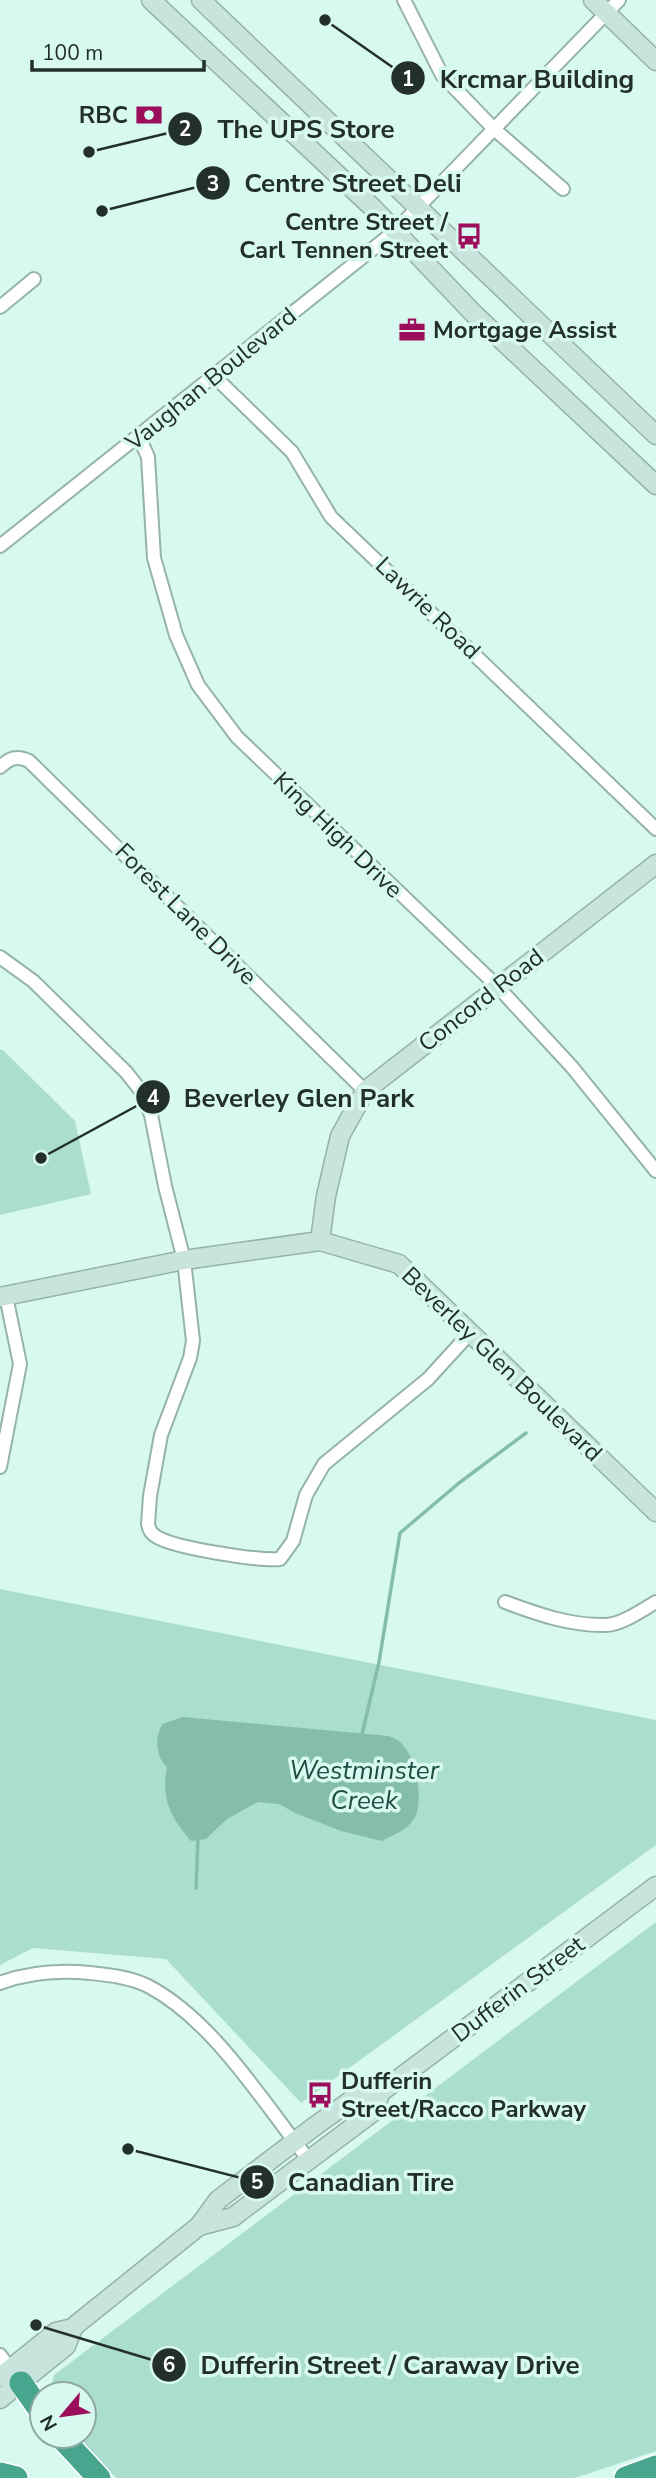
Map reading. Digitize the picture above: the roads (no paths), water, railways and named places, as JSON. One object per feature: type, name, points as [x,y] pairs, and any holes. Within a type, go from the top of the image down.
[{"type":"highway","points":[[8,2371],[28,2396]]},
{"type":"highway","points":[[73,2450],[99,2478]]},
{"type":"highway","points":[[626,2478],[656,2467]]},
{"type":"highway","points":[[0,2474],[16,2478]]},
{"type":"main road","points":[[151,0],[373,208],[474,314],[656,485]]},
{"type":"main road","points":[[201,0],[656,435]]},
{"type":"main road","points":[[593,0],[613,6],[656,61]]},
{"type":"main road","name":"Concord Road","points":[[320,1241],[326,1196],[340,1136],[365,1091],[656,864]]},
{"type":"main road","name":"Beverley Glen Boulevard","points":[[3,1296],[184,1259],[320,1241],[399,1264],[656,1512]]},
{"type":"main road","name":"Dufferin Street","points":[[199,2225],[233,2217],[308,2158],[373,2112],[381,2092],[656,1886]]},
{"type":"main road","name":"Dufferin Street","points":[[0,2399],[8,2371],[66,2346],[73,2328],[199,2225],[218,2200],[361,2093],[381,2092]]},
{"type":"street","points":[[404,0],[442,75],[494,129],[563,189]]},
{"type":"street","name":"Vaughan Boulevard","points":[[0,546],[394,232],[613,6]]},
{"type":"street","points":[[0,307],[34,279]]},
{"type":"street","name":"Lawrie Road","points":[[214,376],[292,452],[331,517],[656,829]]},
{"type":"street","name":"King High Drive","points":[[139,437],[148,457],[154,558],[176,635],[198,685],[237,737],[498,987],[572,1067],[656,1171]]},
{"type":"street","name":"Forest Lane Drive","points":[[0,767],[14,757],[29,761],[365,1091]]},
{"type":"street","points":[[0,957],[33,981],[126,1072],[141,1091],[151,1115],[165,1186],[184,1259],[193,1340],[190,1357],[161,1435],[148,1524],[150,1531],[157,1537],[174,1544],[267,1561],[280,1559],[293,1541],[306,1495],[324,1464],[428,1380],[471,1332]]},
{"type":"street","points":[[0,1467],[20,1364],[3,1296]]},
{"type":"street","points":[[505,1602],[551,1618],[608,1625],[640,1612],[656,1602]]},
{"type":"street","points":[[0,1983],[19,1976],[63,1970],[120,1976],[147,1986],[191,2017],[235,2063],[308,2158]]},
{"type":"water","name":"Westminster Creek","points":[[183,1717],[395,1738],[410,1756],[417,1778],[419,1801],[414,1819],[404,1829],[382,1841],[341,1831],[279,1804],[258,1802],[227,1819],[206,1839],[191,1841],[169,1807],[165,1788],[167,1767],[160,1758],[157,1747],[162,1724]]},
{"type":"waterway","name":"Westminster Creek","points":[[359,1737],[362,1734],[379,1662],[400,1533],[459,1483],[526,1433]]},
{"type":"waterway","name":"Westminster Creek","points":[[196,1888],[198,1838]]},
{"type":"place","name":"Krcmar Building","points":[[325,20]]},
{"type":"place","name":"RBC","points":[[149,115]]},
{"type":"place","name":"The UPS Store","points":[[89,152]]},
{"type":"place","name":"Centre Street Deli","points":[[102,211]]},
{"type":"place","name":"Centre Street / Carl Tennen Street","points":[[469,236]]},
{"type":"place","name":"Mortgage Assist","points":[[412,330]]},
{"type":"place","name":"Beverley Glen Park","points":[[41,1158]]},
{"type":"place","name":"Dufferin Street/Racco Parkway","points":[[320,2095]]},
{"type":"place","name":"Canadian Tire","points":[[128,2149]]},
{"type":"place","name":"Dufferin Street / Caraway Drive","points":[[36,2325]]}]
